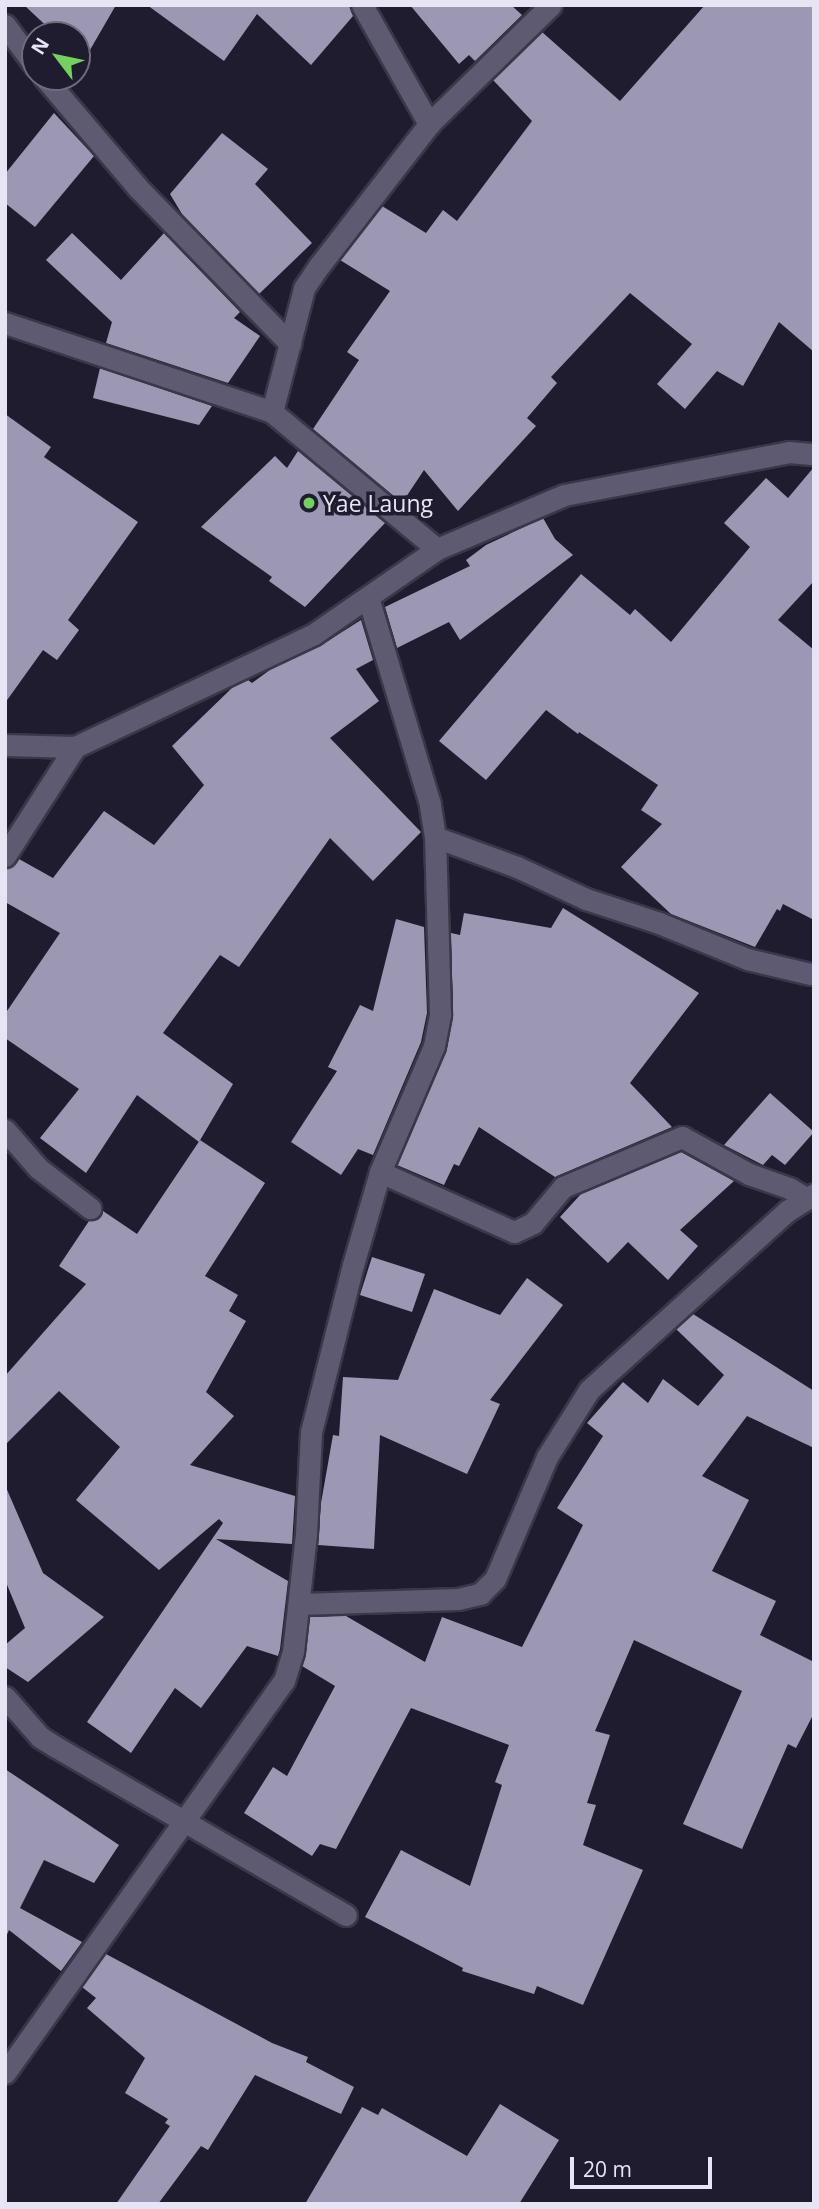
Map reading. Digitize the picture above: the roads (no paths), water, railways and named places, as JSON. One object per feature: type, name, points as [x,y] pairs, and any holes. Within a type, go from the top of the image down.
[{"type":"street","points":[[362,5],[429,124]]},
{"type":"street","points":[[272,412],[304,288],[429,124],[551,5]]},
{"type":"street","points":[[5,25],[21,47]]},
{"type":"street","points":[[56,91],[138,188],[290,344]]},
{"type":"street","points":[[5,323],[272,412],[437,549]]},
{"type":"street","points":[[5,745],[75,747],[314,634],[437,549],[564,495],[789,452],[814,454]]},
{"type":"street","points":[[5,2073],[284,1681],[293,1652],[306,1534],[311,1432],[353,1265],[380,1172],[434,1046],[440,1014],[435,837],[430,804],[368,597]]},
{"type":"street","points":[[5,856],[75,747]]},
{"type":"street","points":[[435,837],[517,867],[586,899],[659,923],[747,960],[810,974]]},
{"type":"street","points":[[5,1130],[38,1168],[90,1208]]},
{"type":"street","points":[[380,1172],[514,1232],[533,1223],[563,1187],[682,1137],[749,1174],[810,1197]]},
{"type":"street","points":[[299,1604],[458,1599],[480,1594],[495,1578],[547,1457],[589,1390],[787,1210],[810,1197]]},
{"type":"street","points":[[5,1697],[40,1737],[346,1915]]},
{"type":"place","name":"Yae Laung","points":[[309,503]]}]
